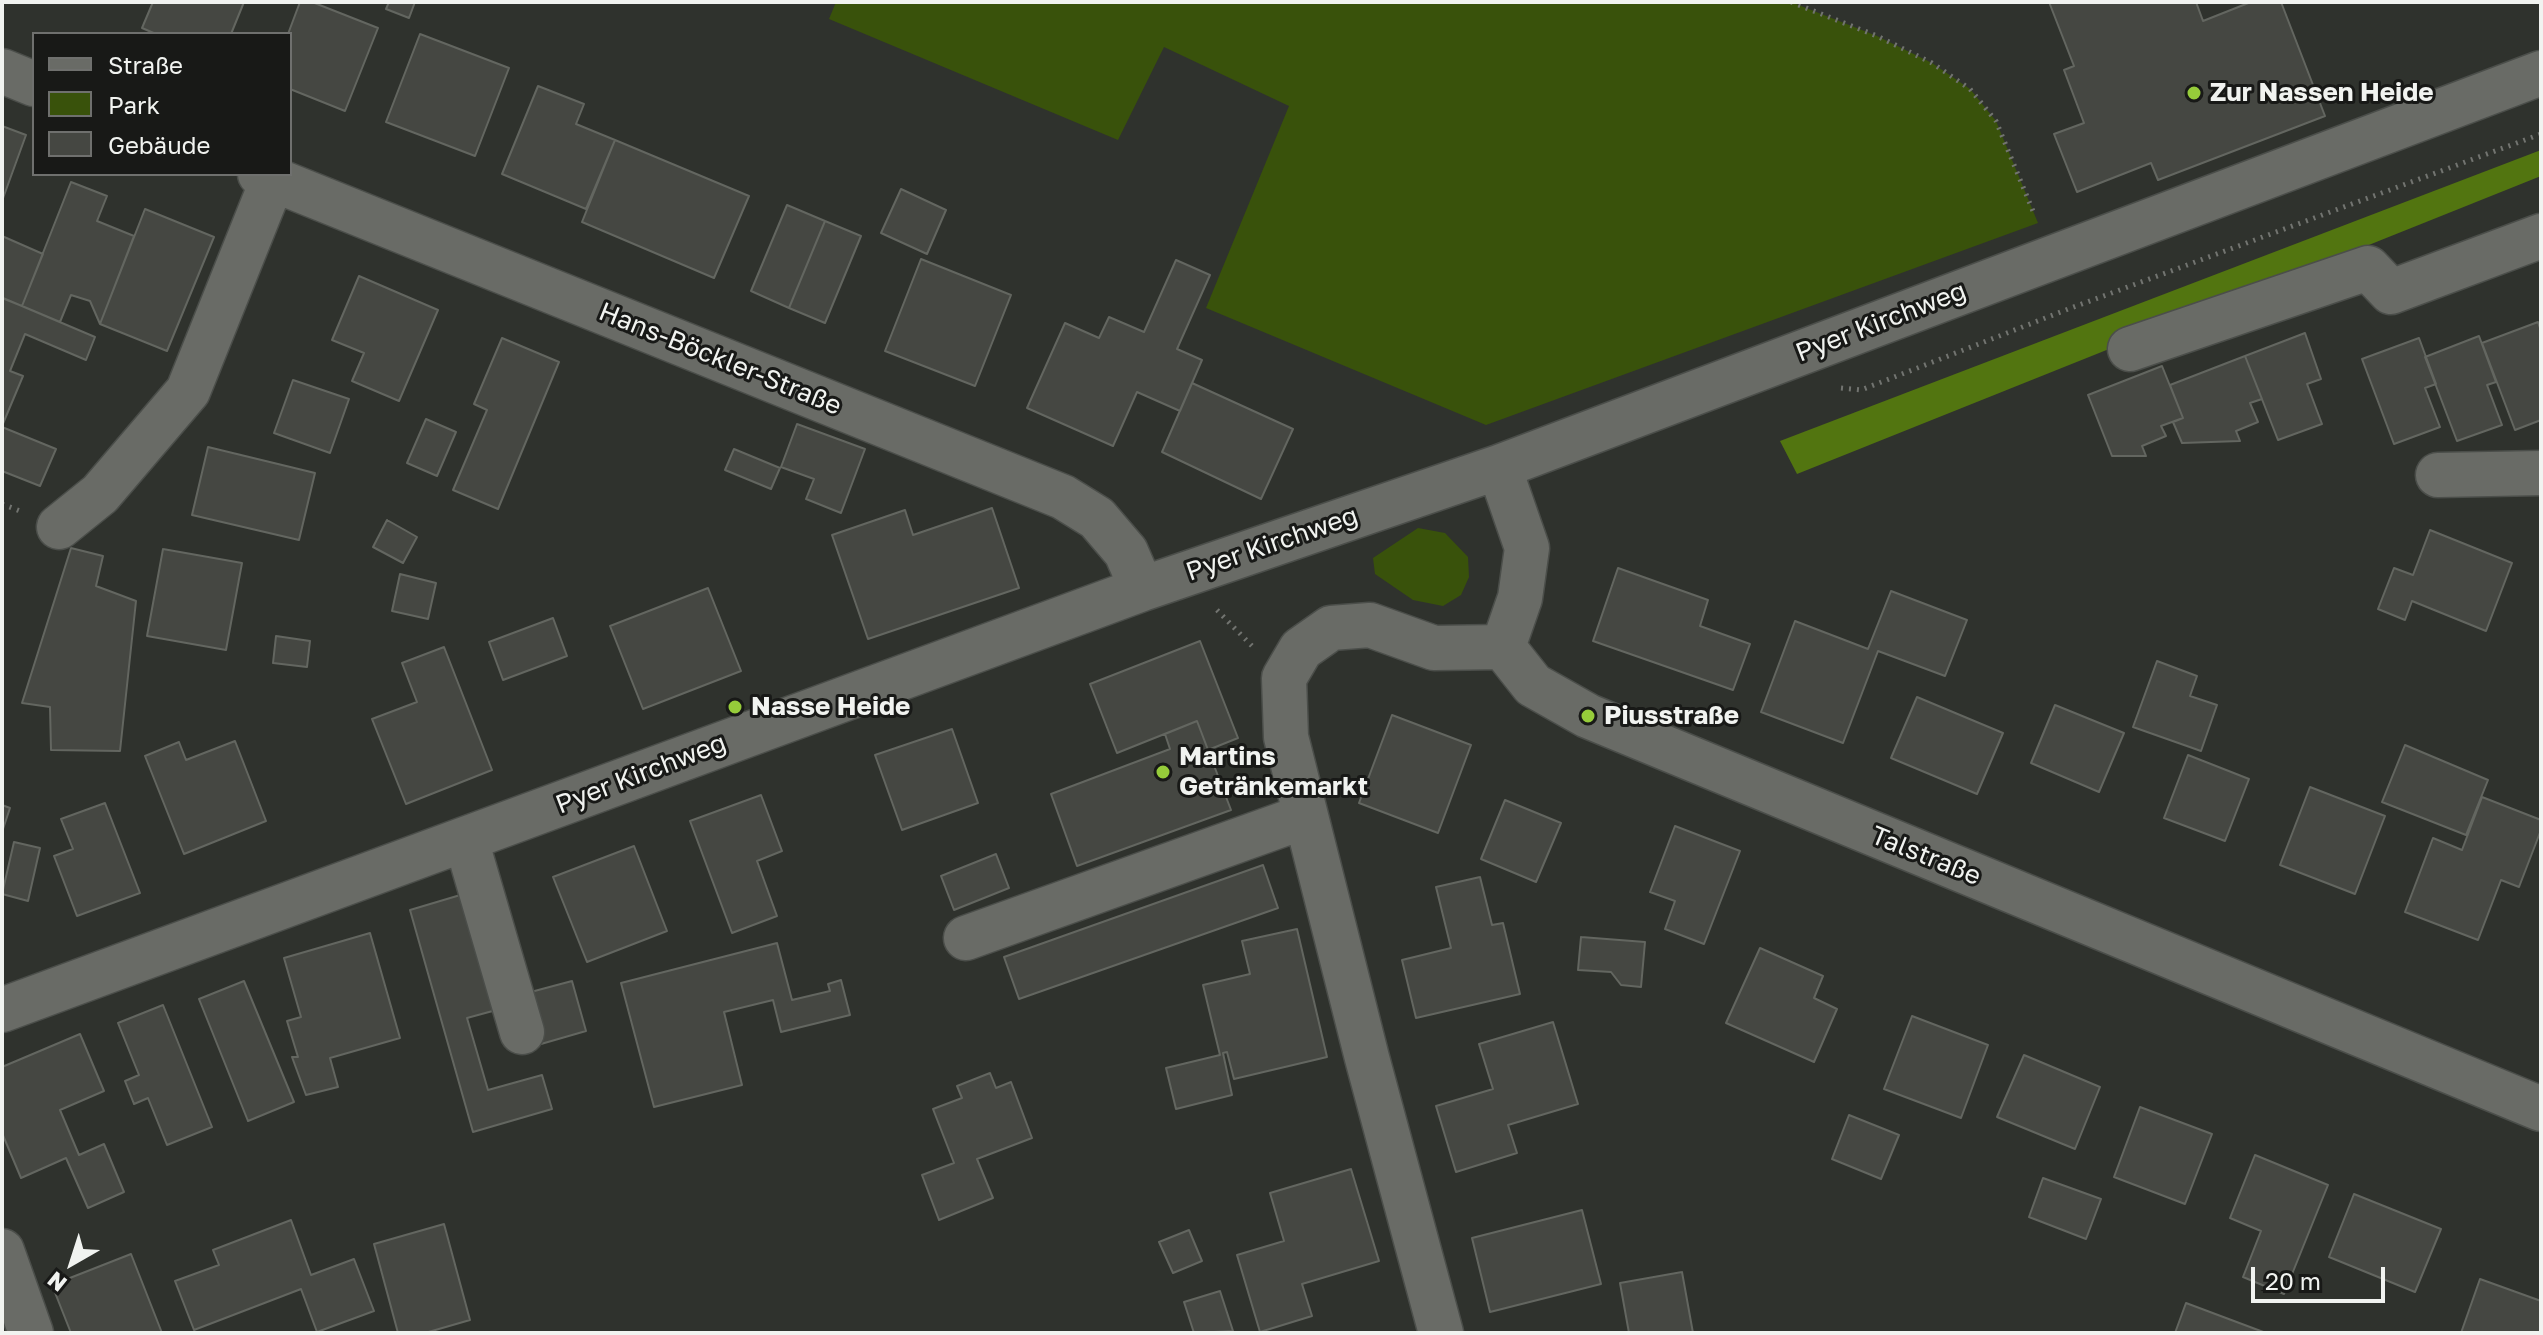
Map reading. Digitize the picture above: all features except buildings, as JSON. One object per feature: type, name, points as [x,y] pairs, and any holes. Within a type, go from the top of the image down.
[{"type":"street","points":[[2,71],[32,83]]},
{"type":"street","name":"Pyer Kirchweg","points":[[2,1010],[1142,589],[1499,467],[2541,73]]},
{"type":"street","points":[[59,527],[100,494],[188,391],[266,177]]},
{"type":"street","name":"Hans-Böckler-Straße","points":[[266,177],[1063,497],[1097,518],[1107,529],[1126,552],[1142,589]]},
{"type":"street","points":[[2130,349],[2368,268],[2391,292],[2541,236]]},
{"type":"street","points":[[1441,1333],[1286,737],[1284,678],[1301,649],[1331,628],[1370,625],[1434,648],[1503,647],[1520,598],[1527,548],[1499,467]]},
{"type":"street","points":[[2438,475],[2541,473]]},
{"type":"street","name":"Talstraße","points":[[1503,647],[1533,685],[1588,716],[2541,1109]]},
{"type":"street","points":[[966,938],[1306,816]]},
{"type":"street","points":[[466,840],[522,1032]]},
{"type":"street","points":[[2,1251],[31,1333]]},
{"type":"path","points":[[1791,2],[1877,36],[1932,63],[1970,89],[1996,121],[2051,258]]},
{"type":"path","points":[[1183,575],[1284,678]]},
{"type":"green space","points":[[836,2],[1791,2],[1877,36],[1932,63],[1970,89],[1996,121],[2038,223],[1486,425],[1206,308],[1289,106],[1164,47],[1118,140],[829,19]]},
{"type":"green space","points":[[2541,150],[2541,176],[1797,474],[1780,441]]},
{"type":"green space","points":[[1418,528],[1445,533],[1468,557],[1469,577],[1461,595],[1443,606],[1413,600],[1375,574],[1373,558]]},
{"type":"place","name":"Zur Nassen Heide","points":[[2194,93]]},
{"type":"place","name":"Nasse Heide","points":[[735,707]]},
{"type":"place","name":"Piusstraße","points":[[1588,716]]},
{"type":"place","name":"Martins Getränkemarkt","points":[[1163,772]]}]
